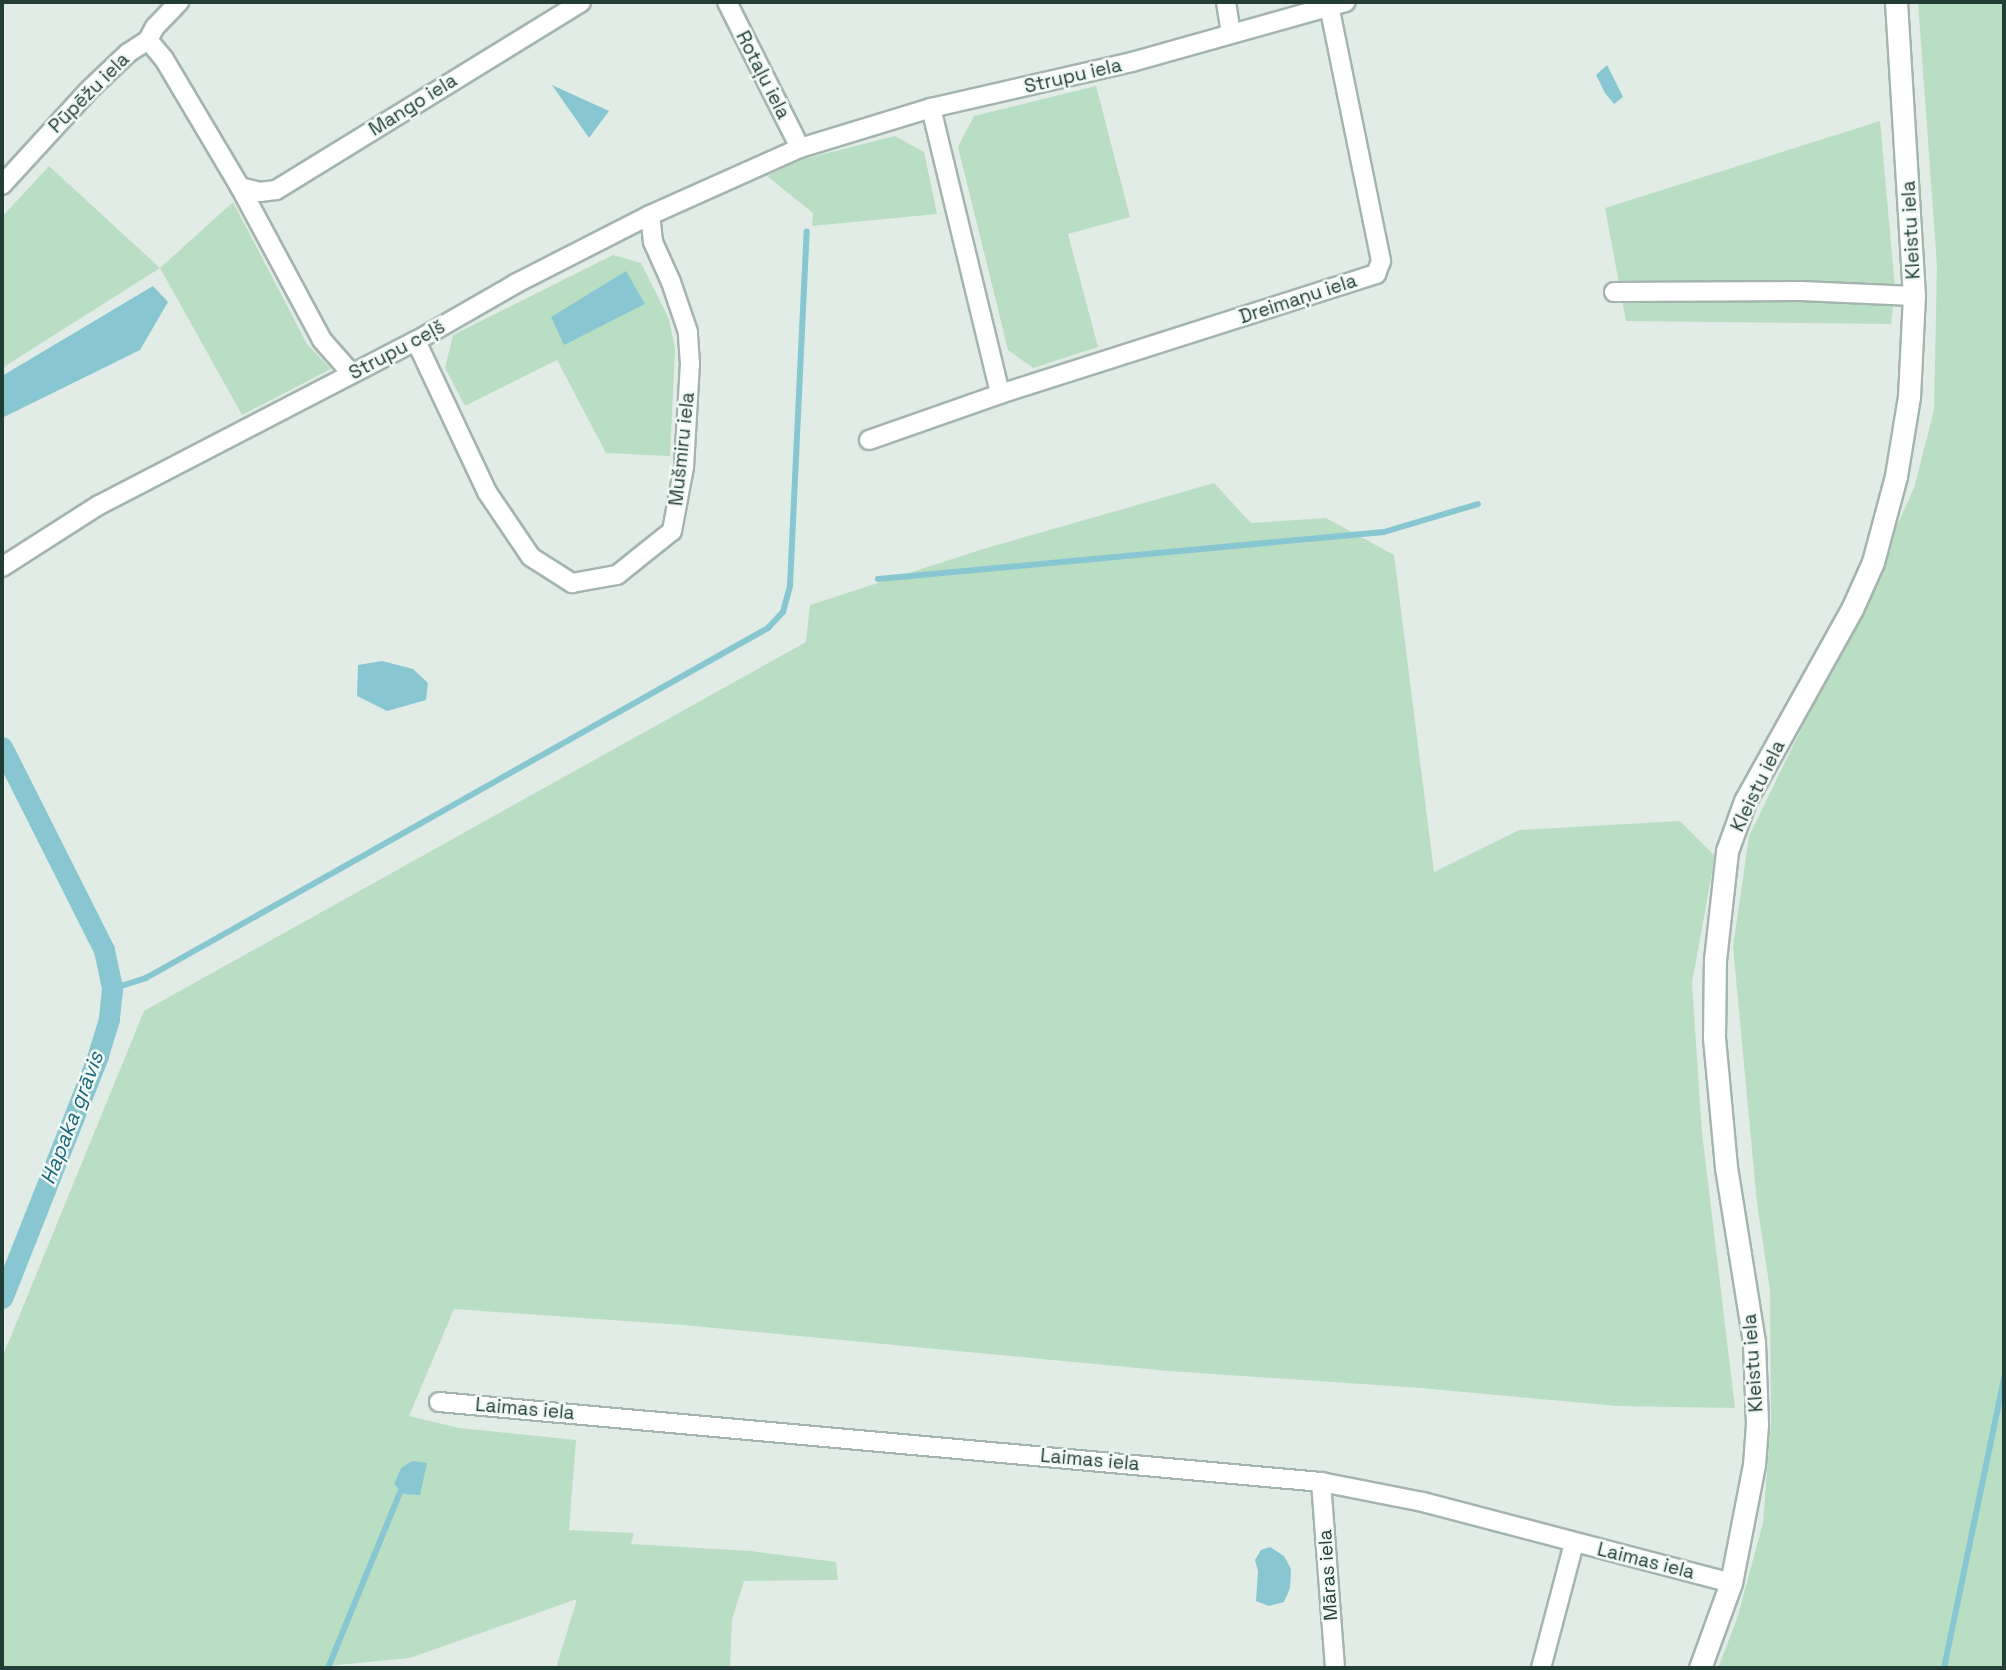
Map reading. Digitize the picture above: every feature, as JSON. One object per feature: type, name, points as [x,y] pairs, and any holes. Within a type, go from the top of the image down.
[{"type":"street","points":[[148,40],[155,27],[179,2]]},
{"type":"street","name":"Mango iela","points":[[240,187],[260,192],[276,190],[581,2]]},
{"type":"street","name":"Rotaļu iela","points":[[727,2],[800,148]]},
{"type":"street","points":[[1226,2],[1231,34]]},
{"type":"street","name":"Kleistu iela","points":[[1700,1668],[1731,1583],[1754,1465],[1757,1381],[1751,1318],[1727,1167],[1714,1038],[1715,960],[1727,851],[1745,801],[1852,608],[1873,562],[1905,428],[1912,365],[1914,296],[1896,2]]},
{"type":"street","name":"Strupu iela","points":[[800,148],[931,108],[1132,62],[1337,4]]},
{"type":"street","name":"Dreimaņu iela","points":[[869,440],[1000,394],[1376,274],[1381,261],[1337,4]]},
{"type":"street","name":"Pūpēžu iela","points":[[2,185],[88,91],[128,53],[148,40],[164,59],[240,187],[322,340],[352,374]]},
{"type":"street","points":[[931,108],[1000,394]]},
{"type":"street","name":"Strupu ceļš","points":[[2,567],[99,505],[416,341],[515,284],[650,215],[800,148]]},
{"type":"street","name":"Mušmiru iela","points":[[416,341],[487,492],[531,557],[572,583],[617,575],[672,531],[684,467],[690,364],[688,332],[671,282],[653,242],[650,215]]},
{"type":"street","points":[[1614,292],[1801,291],[1914,296]]},
{"type":"street","name":"Laimas iela","points":[[439,1402],[1321,1482],[1423,1502],[1731,1583]]},
{"type":"street","name":"Māras iela","points":[[1321,1482],[1335,1668]]},
{"type":"street","points":[[1541,1668],[1574,1543]]},
{"type":"green space","points":[[1918,2],[2004,2],[2004,1668],[1718,1668],[1737,1619],[1763,1523],[1771,1422],[1770,1290],[1757,1203],[1733,947],[1749,836],[1850,629],[1914,488],[1934,410],[1937,266]]},
{"type":"green space","points":[[1096,86],[1130,217],[1068,234],[1098,347],[1033,368],[1008,350],[958,147],[974,116]]},
{"type":"green space","points":[[1880,121],[1895,288],[1891,324],[1626,321],[1605,208]]},
{"type":"green space","points":[[895,136],[924,152],[937,214],[812,226],[813,213],[767,176],[800,160]]},
{"type":"green space","points":[[49,166],[160,268],[2,368],[2,217]]},
{"type":"green space","points":[[233,202],[307,344],[331,369],[242,415],[160,268]]},
{"type":"green space","points":[[613,255],[641,263],[669,319],[675,349],[670,456],[606,453],[557,360],[465,406],[445,368],[453,335]]},
{"type":"green space","points":[[1214,483],[1251,523],[1326,518],[1394,555],[1434,872],[1519,830],[1680,821],[1715,856],[1692,983],[1702,1132],[1735,1408],[1617,1406],[1421,1388],[1169,1371],[683,1325],[454,1309],[409,1416],[459,1428],[576,1440],[569,1530],[634,1533],[631,1544],[750,1551],[836,1562],[838,1580],[744,1581],[732,1620],[730,1668],[556,1668],[577,1599],[410,1658],[306,1668],[2,1668],[2,1358],[144,1011],[806,642],[810,605],[983,549]]},
{"type":"water","points":[[1607,65],[1623,97],[1614,104],[1596,75]]},
{"type":"water","points":[[552,85],[609,111],[589,138]]},
{"type":"water","points":[[626,271],[645,304],[564,345],[551,317]]},
{"type":"water","points":[[153,286],[168,302],[140,350],[2,418],[2,376]]},
{"type":"water","points":[[382,661],[413,669],[428,683],[426,700],[387,711],[357,696],[358,665]]},
{"type":"water","points":[[412,1461],[427,1463],[420,1495],[404,1494],[394,1484],[401,1468]]},
{"type":"water","points":[[1270,1547],[1284,1556],[1291,1569],[1290,1588],[1284,1602],[1269,1606],[1256,1601],[1258,1571],[1255,1560],[1261,1550]]},
{"type":"waterway","points":[[112,989],[146,978],[768,628],[783,612],[790,585],[807,231]]},
{"type":"waterway","points":[[878,579],[1384,532],[1478,504]]},
{"type":"waterway","name":"Hapaka grāvis","points":[[2,747],[104,950],[112,989],[109,1019],[98,1056],[2,1298]]},
{"type":"waterway","points":[[1944,1668],[2004,1378]]},
{"type":"waterway","points":[[328,1668],[401,1490]]}]
